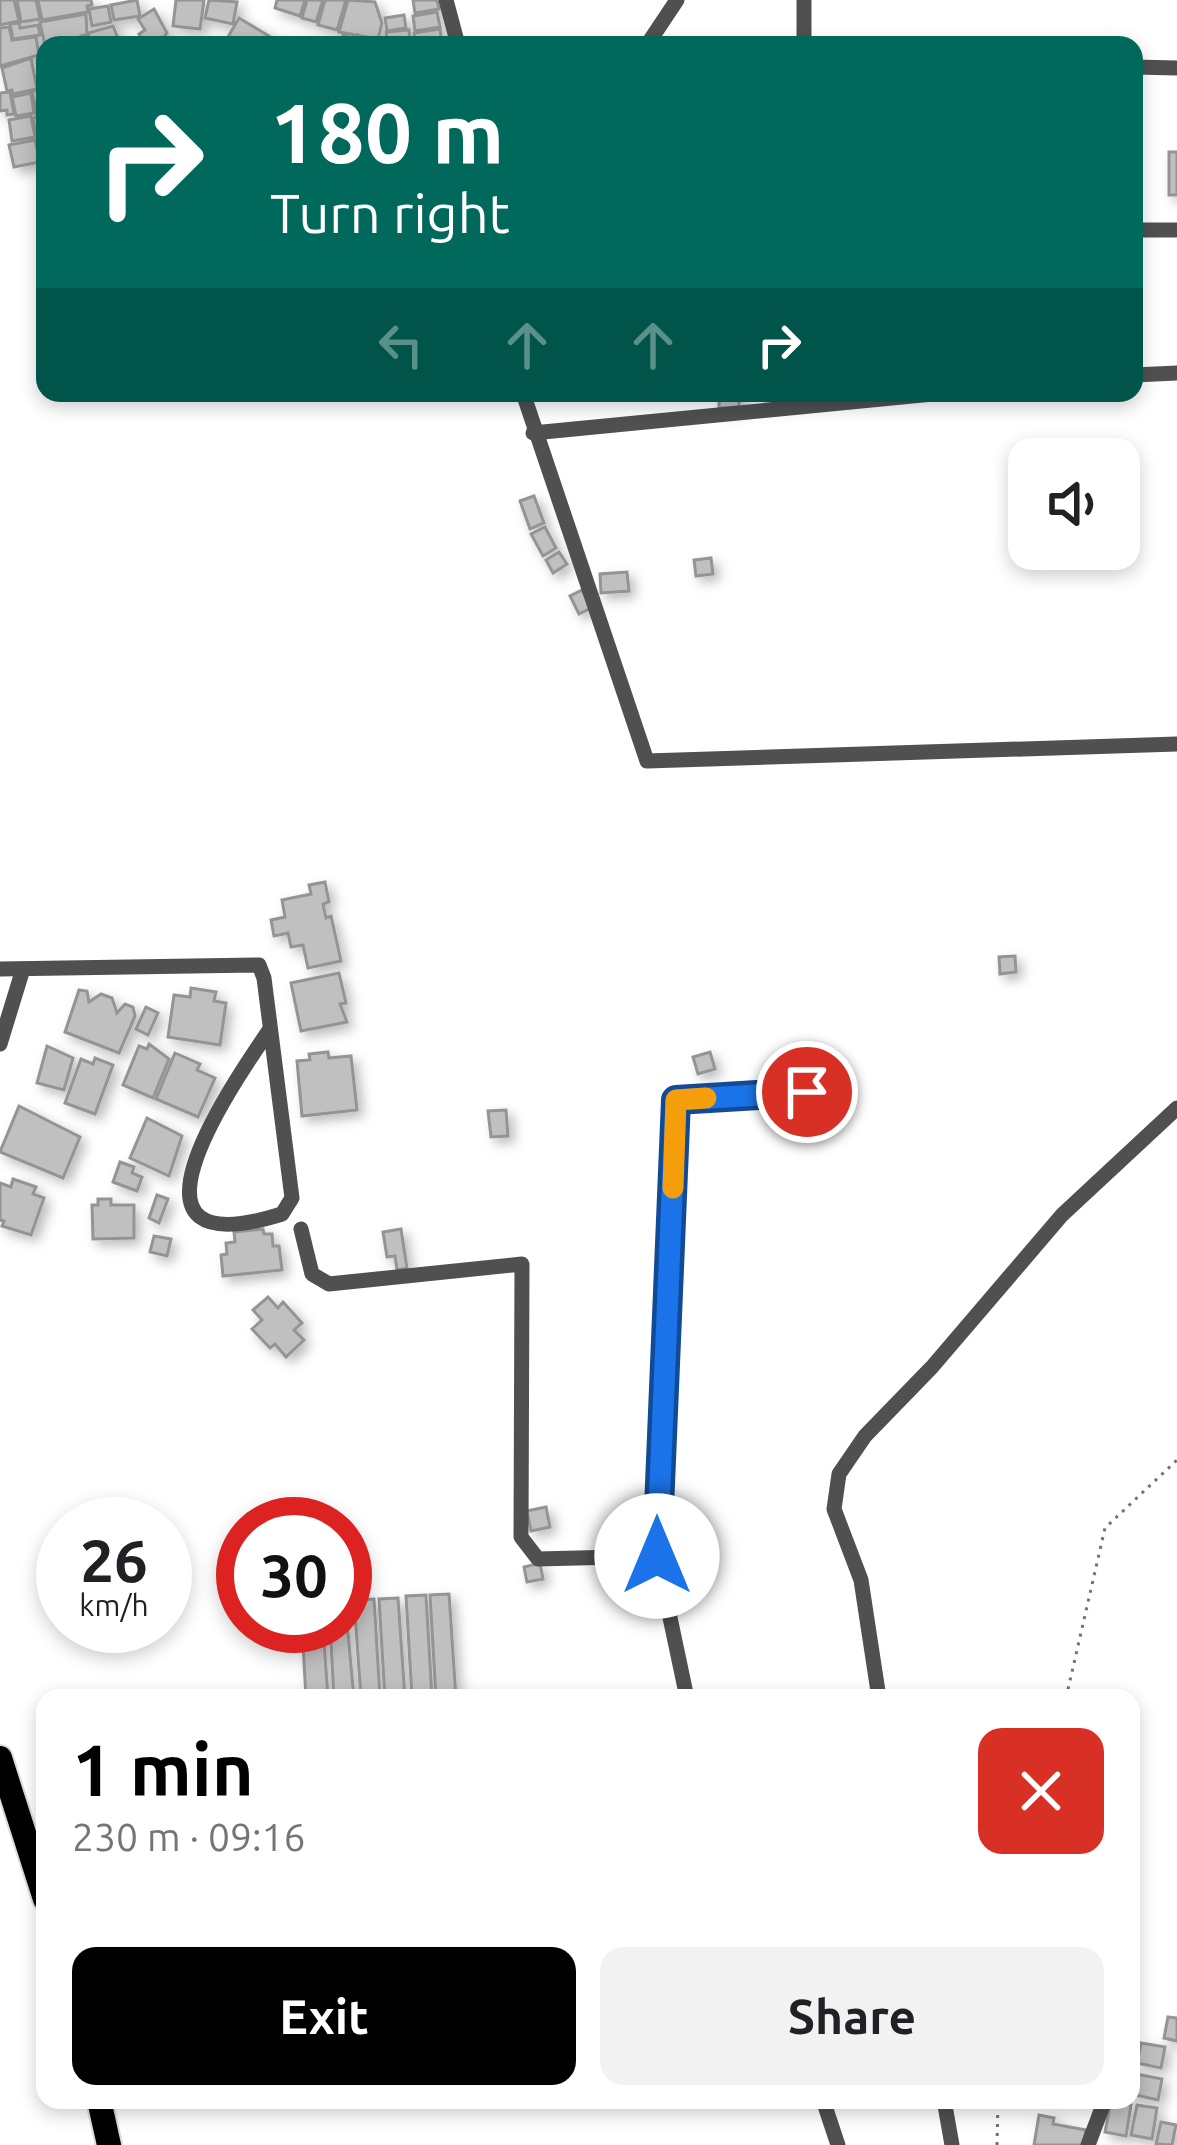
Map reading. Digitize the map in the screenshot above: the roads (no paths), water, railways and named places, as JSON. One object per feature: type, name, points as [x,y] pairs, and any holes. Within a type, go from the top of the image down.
[{"type":"main road","points":[[0,1758],[36,1871]]},
{"type":"main road","points":[[101,2109],[109,2145]]},
{"type":"street","points":[[446,0],[456,36]]},
{"type":"street","points":[[653,36],[677,0]]},
{"type":"street","points":[[804,0],[804,36]]},
{"type":"street","points":[[1143,67],[1177,68]]},
{"type":"street","points":[[1143,230],[1177,230]]},
{"type":"street","points":[[1143,375],[1177,373]]},
{"type":"street","points":[[525,402],[647,761],[1177,744]]},
{"type":"street","points":[[533,433],[851,402]]},
{"type":"street","points":[[0,969],[259,964],[263,973],[292,1189],[289,1207],[271,1217],[207,1221],[191,1210],[188,1200],[194,1165],[227,1092],[270,1030]]},
{"type":"street","points":[[0,1044],[23,969]]},
{"type":"street","points":[[685,1689],[657,1556],[676,1100],[846,1094]]},
{"type":"street","points":[[877,1689],[861,1580],[834,1509],[838,1474],[865,1436],[1062,1215],[1177,1108]]},
{"type":"street","points":[[301,1229],[311,1274],[329,1284],[522,1264],[521,1537],[538,1559],[657,1556]]},
{"type":"street","points":[[826,2109],[838,2145]]},
{"type":"street","points":[[946,2109],[952,2145]]},
{"type":"street","points":[[1088,2145],[1102,2109]]}]
